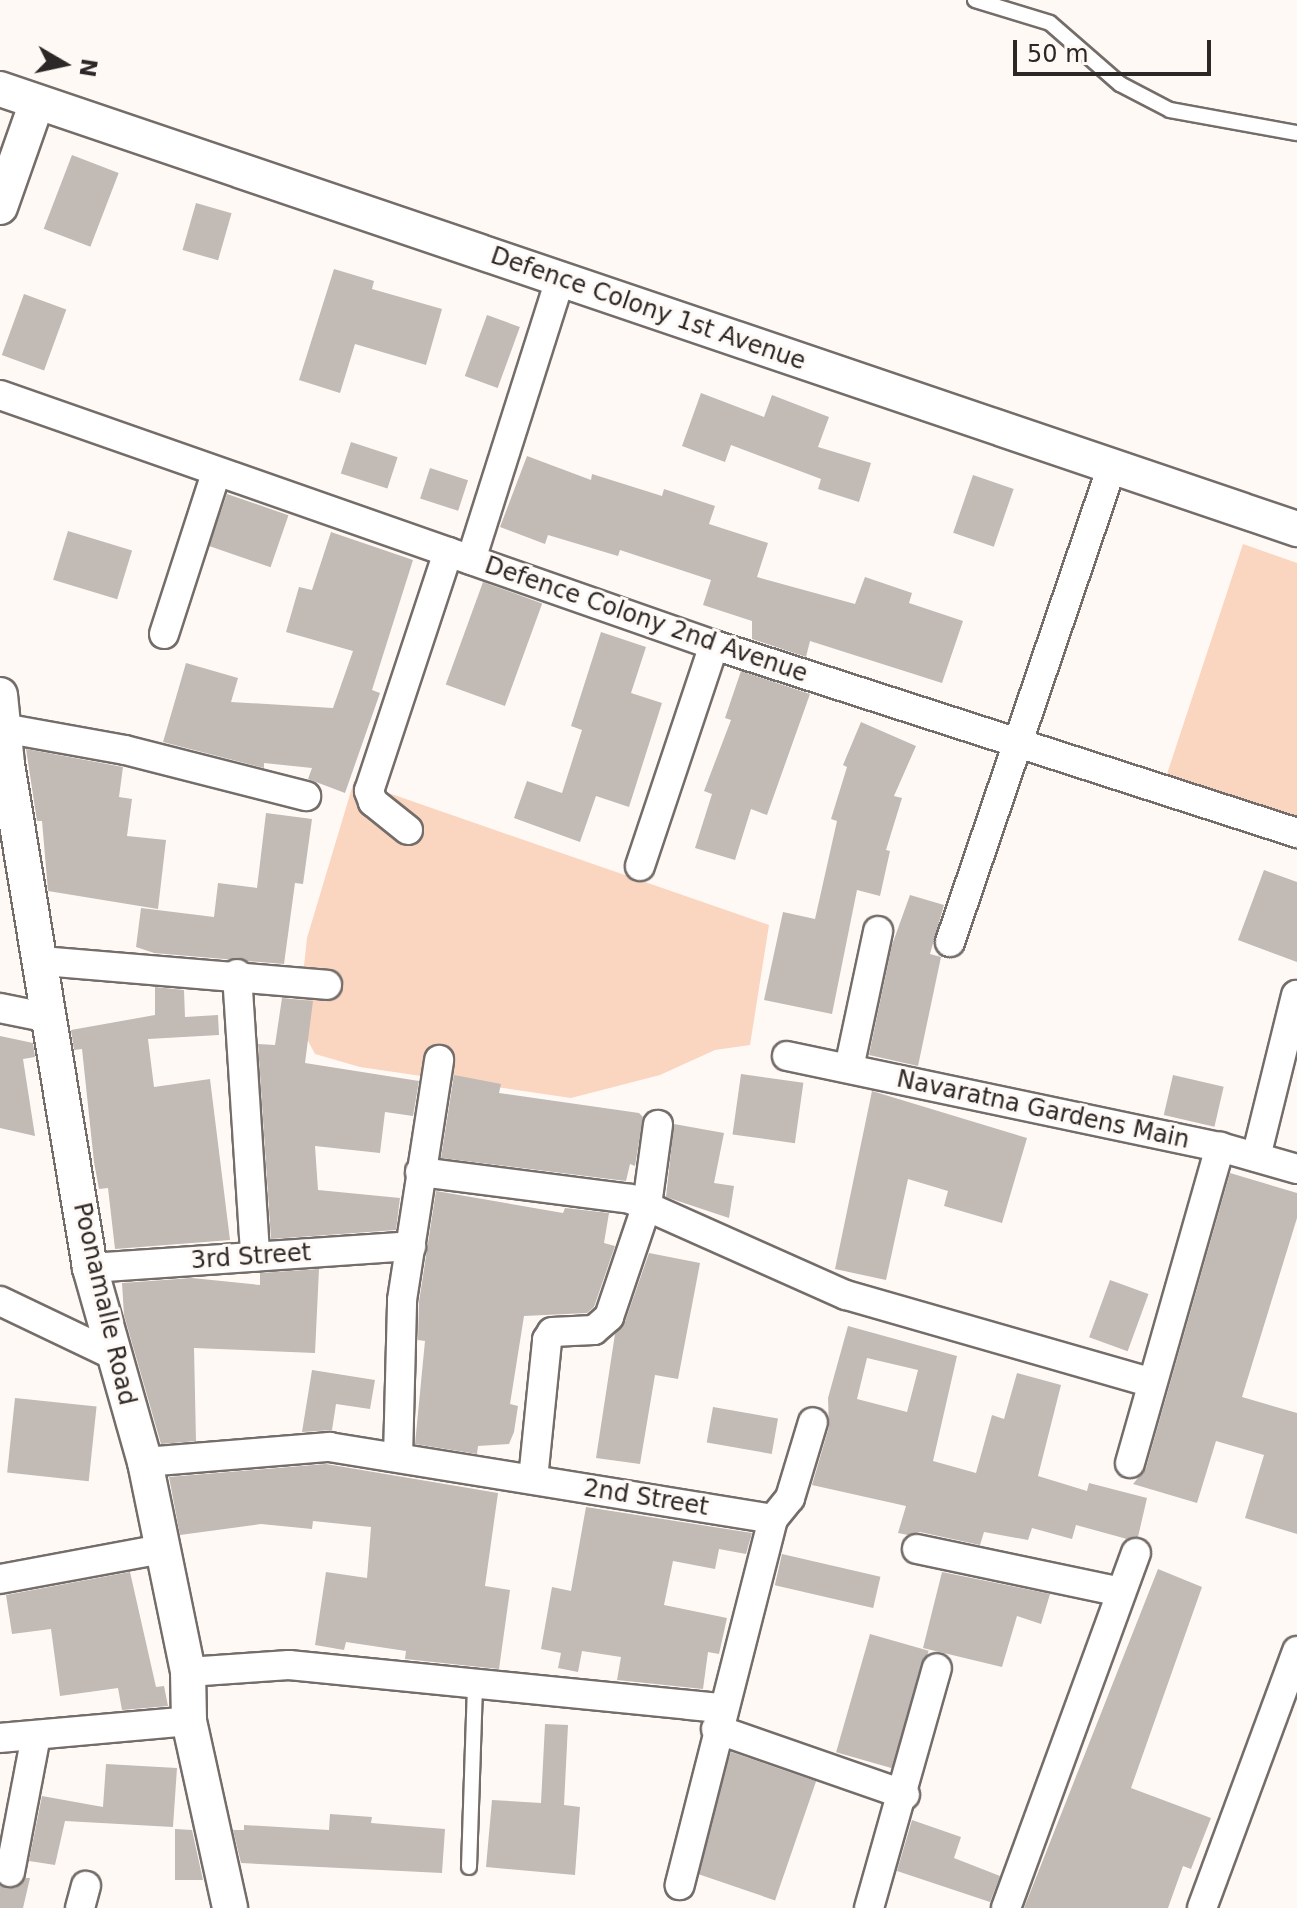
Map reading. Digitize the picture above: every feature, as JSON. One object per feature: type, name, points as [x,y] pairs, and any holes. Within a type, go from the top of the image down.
[{"type":"street","name":"Defence Colony 1st Avenue","points":[[0,89],[1297,529]]},
{"type":"street","points":[[0,207],[37,102]]},
{"type":"street","points":[[408,830],[373,802],[369,791],[560,280]]},
{"type":"street","name":"Defence Colony 2nd Avenue","points":[[0,395],[714,645],[1297,833]]},
{"type":"street","points":[[950,942],[1112,466]]},
{"type":"street","points":[[164,634],[216,473]]},
{"type":"street","points":[[640,866],[714,645]]},
{"type":"street","points":[[2,711],[125,750],[306,796]]},
{"type":"street","name":"Poonamalle Road","points":[[2,711],[3,763],[43,961],[49,1018],[90,1268],[145,1462],[188,1672],[189,1721],[230,1908]]},
{"type":"street","points":[[849,1068],[878,931]]},
{"type":"street","points":[[43,961],[237,974],[327,985]]},
{"type":"street","points":[[237,974],[255,1256]]},
{"type":"street","points":[[1256,1157],[1296,995]]},
{"type":"street","points":[[0,1008],[49,1018]]},
{"type":"street","name":"Navaratna Gardens Main","points":[[787,1056],[1220,1147],[1297,1169]]},
{"type":"street","points":[[398,1457],[402,1300],[439,1060]]},
{"type":"street","points":[[533,1479],[547,1340],[552,1332],[594,1330],[609,1317],[647,1205],[658,1125]]},
{"type":"street","points":[[1130,1463],[1149,1382],[1220,1147]]},
{"type":"street","points":[[420,1172],[630,1199],[846,1295],[1149,1382]]},
{"type":"street","name":"3rd Street","points":[[90,1268],[411,1246]]},
{"type":"street","points":[[0,1301],[113,1355]]},
{"type":"street","points":[[680,1885],[719,1718],[773,1519],[790,1498],[813,1422]]},
{"type":"street","name":"2nd Street","points":[[145,1462],[329,1447],[773,1519]]},
{"type":"street","points":[[0,1579],[162,1549]]},
{"type":"street","points":[[917,1549],[1121,1592]]},
{"type":"street","points":[[1006,1908],[1136,1553]]},
{"type":"street","points":[[1202,1908],[1297,1651]]},
{"type":"street","points":[[188,1672],[289,1665],[475,1682],[719,1718],[905,1795]]},
{"type":"street","points":[[869,1908],[905,1795],[937,1668]]},
{"type":"street","points":[[0,1738],[189,1721]]},
{"type":"street","points":[[10,1872],[36,1736]]},
{"type":"lane","points":[[975,0],[1050,23],[1120,84],[1170,110],[1297,133]]},
{"type":"lane","points":[[469,1867],[475,1682]]},
{"type":"shaded area","points":[[1243,544],[1297,563],[1297,824],[1165,780]]},
{"type":"shaded area","points":[[354,781],[769,925],[750,1045],[715,1050],[660,1075],[571,1098],[360,1067],[315,1054],[298,1022],[307,938]]},
{"type":"building","points":[[72,155],[119,173],[90,247],[44,229]]},
{"type":"building","points":[[196,203],[232,213],[218,260],[182,250]]},
{"type":"building","points":[[334,269],[374,281],[372,289],[442,309],[426,365],[355,344],[340,393],[299,380]]},
{"type":"building","points":[[24,294],[66,309],[44,370],[2,355]]},
{"type":"building","points":[[487,315],[520,327],[498,388],[465,376]]},
{"type":"building","points":[[701,393],[764,417],[772,395],[829,417],[818,447],[871,463],[859,502],[818,489],[821,479],[731,445],[725,462],[682,446]]},
{"type":"building","points":[[351,442],[398,457],[387,489],[341,473]]},
{"type":"building","points":[[527,456],[591,480],[592,474],[662,496],[664,489],[715,506],[709,524],[768,543],[757,577],[855,604],[865,577],[912,593],[909,603],[963,621],[942,683],[810,641],[806,657],[752,639],[752,621],[703,605],[711,580],[620,550],[618,556],[548,535],[545,544],[500,527]]},
{"type":"building","points":[[430,468],[468,480],[458,511],[420,498]]},
{"type":"building","points":[[973,475],[1014,489],[994,547],[953,533]]},
{"type":"building","points":[[227,494],[288,515],[271,567],[209,546]]},
{"type":"building","points":[[68,531],[132,551],[117,599],[53,580]]},
{"type":"building","points":[[331,532],[413,560],[372,690],[380,693],[345,793],[308,779],[312,768],[264,763],[264,768],[163,742],[186,663],[238,678],[231,702],[333,708],[353,651],[286,632],[299,587],[312,590]]},
{"type":"building","points":[[483,582],[542,604],[505,706],[446,684]]},
{"type":"building","points":[[601,632],[646,647],[631,693],[662,703],[629,807],[596,796],[580,842],[514,818],[527,781],[562,793],[582,730],[571,726]]},
{"type":"building","points":[[741,671],[810,694],[767,815],[751,809],[735,860],[695,848],[712,794],[704,791],[731,720],[725,718]]},
{"type":"building","points":[[861,722],[916,746],[894,796],[902,798],[886,850],[890,851],[880,896],[857,890],[832,1014],[764,1000],[783,912],[815,919],[837,821],[831,819],[847,767],[843,765]]},
{"type":"building","points":[[26,749],[123,767],[119,797],[132,799],[127,836],[166,840],[158,909],[48,891],[42,821],[37,821]]},
{"type":"building","points":[[266,813],[312,819],[303,884],[295,883],[284,964],[154,953],[136,947],[141,908],[214,917],[218,883],[257,888]]},
{"type":"building","points":[[1264,870],[1297,882],[1297,962],[1238,940]]},
{"type":"building","points":[[910,895],[944,905],[930,954],[941,957],[918,1066],[869,1055],[892,945]]},
{"type":"building","points":[[155,987],[184,990],[185,1017],[218,1015],[219,1035],[148,1039],[154,1087],[210,1079],[230,1240],[115,1249],[108,1188],[99,1189],[94,1162],[82,1049],[74,1050],[71,1030],[155,1015]]},
{"type":"building","points":[[282,998],[313,1001],[305,1063],[419,1081],[413,1116],[385,1112],[380,1153],[315,1146],[318,1190],[400,1198],[396,1230],[271,1239],[258,1044],[275,1045]]},
{"type":"building","points":[[0,1036],[33,1043],[35,1057],[23,1059],[35,1136],[0,1128]]},
{"type":"building","points":[[741,1074],[803,1083],[795,1143],[733,1134]]},
{"type":"building","points":[[454,1075],[501,1084],[499,1093],[639,1113],[643,1117],[635,1166],[630,1164],[626,1181],[441,1158]]},
{"type":"building","points":[[1173,1075],[1224,1087],[1214,1127],[1164,1115]]},
{"type":"building","points":[[872,1091],[1027,1138],[1002,1223],[944,1206],[948,1191],[908,1179],[886,1280],[835,1269]]},
{"type":"building","points":[[674,1124],[724,1133],[714,1183],[734,1186],[729,1218],[666,1197]]},
{"type":"building","points":[[1230,1173],[1297,1193],[1297,1218],[1242,1397],[1297,1413],[1297,1534],[1245,1518],[1264,1455],[1216,1441],[1197,1503],[1133,1484],[1146,1468]]},
{"type":"building","points":[[436,1191],[563,1213],[565,1208],[609,1213],[604,1243],[615,1246],[594,1307],[587,1313],[524,1316],[510,1404],[518,1406],[514,1432],[509,1444],[478,1446],[477,1454],[415,1444],[425,1341],[418,1340],[419,1302]]},
{"type":"building","points":[[649,1253],[700,1263],[678,1379],[655,1375],[640,1464],[596,1458],[615,1334],[625,1322]]},
{"type":"building","points":[[319,1269],[315,1353],[194,1348],[196,1441],[161,1444],[124,1315],[122,1283],[192,1278],[260,1285],[260,1273]]},
{"type":"building","points":[[1110,1280],[1149,1294],[1128,1351],[1089,1337]]},
{"type":"building","points":[[848,1326],[957,1356],[933,1461],[976,1473],[992,1415],[1004,1419],[1017,1373],[1061,1385],[1038,1476],[1087,1491],[1089,1483],[1147,1498],[1138,1537],[1127,1539],[1076,1525],[1072,1539],[1032,1528],[1028,1540],[984,1532],[980,1545],[920,1532],[908,1535],[898,1533],[906,1506],[812,1485],[829,1427],[828,1398]],"holes":[[[867,1358],[918,1370],[907,1412],[857,1399]]]},
{"type":"building","points":[[312,1370],[375,1380],[370,1409],[336,1404],[332,1430],[302,1432]]},
{"type":"building","points":[[15,1398],[97,1407],[89,1481],[7,1473]]},
{"type":"building","points":[[713,1407],[778,1418],[772,1454],[707,1442]]},
{"type":"building","points":[[326,1464],[498,1493],[485,1586],[510,1590],[499,1669],[405,1659],[406,1651],[346,1642],[344,1650],[315,1645],[326,1572],[367,1578],[371,1527],[313,1521],[312,1529],[261,1524],[180,1535],[169,1477]]},
{"type":"building","points":[[586,1507],[752,1533],[746,1554],[719,1549],[715,1569],[673,1561],[664,1605],[727,1618],[719,1654],[708,1652],[703,1689],[617,1680],[621,1657],[582,1651],[578,1672],[558,1668],[561,1653],[541,1649],[552,1587],[571,1591]]},
{"type":"building","points":[[782,1554],[880,1577],[873,1608],[775,1585]]},
{"type":"building","points":[[1158,1569],[1202,1587],[1131,1788],[1211,1818],[1191,1869],[1183,1866],[1168,1908],[1024,1908]]},
{"type":"building","points":[[130,1572],[156,1687],[164,1686],[168,1706],[122,1710],[118,1688],[60,1696],[51,1629],[12,1634],[6,1595]]},
{"type":"building","points":[[942,1572],[1050,1594],[1041,1624],[1017,1616],[1002,1667],[923,1648]]},
{"type":"building","points":[[870,1634],[929,1651],[895,1769],[836,1752]]},
{"type":"building","points":[[545,1724],[568,1725],[564,1805],[580,1807],[575,1875],[486,1867],[492,1800],[541,1803]]},
{"type":"building","points":[[731,1752],[816,1781],[775,1900],[690,1871]]},
{"type":"building","points":[[106,1764],[177,1768],[173,1827],[65,1821],[55,1865],[29,1861],[42,1796],[103,1807]]},
{"type":"building","points":[[330,1814],[372,1817],[371,1823],[445,1829],[442,1873],[241,1863],[233,1830],[244,1830],[244,1825],[329,1830]]},
{"type":"building","points":[[912,1820],[961,1837],[954,1858],[1000,1876],[990,1902],[897,1871]]},
{"type":"building","points":[[175,1829],[192,1830],[203,1880],[175,1880]]},
{"type":"building","points":[[30,1878],[23,1908],[0,1908],[0,1886],[15,1888]]}]
